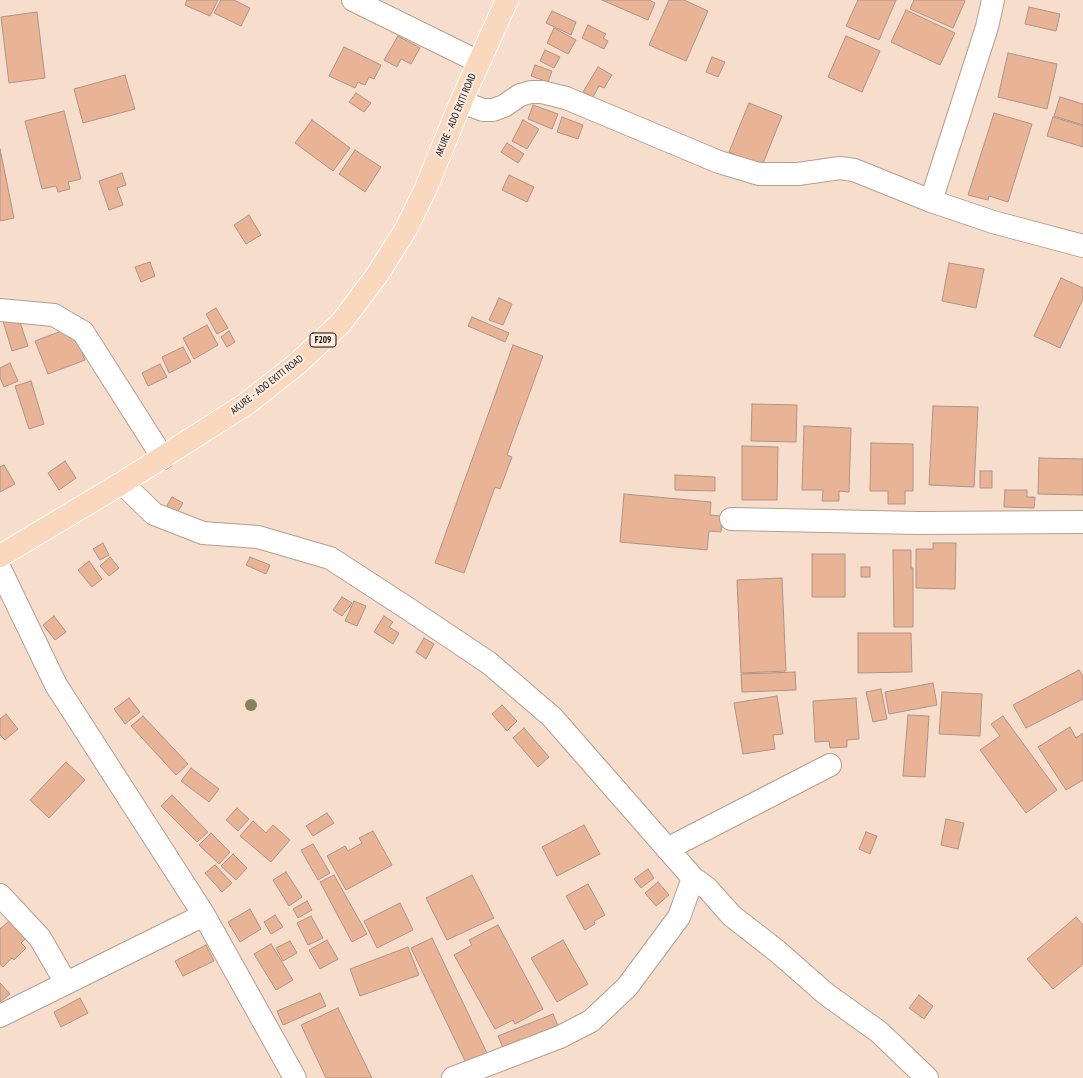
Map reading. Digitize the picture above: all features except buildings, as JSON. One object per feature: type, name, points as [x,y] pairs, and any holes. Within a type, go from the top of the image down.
[{"type":"main road","name":"AKURE - ADO EKITI ROAD","points":[[0,556],[163,458],[246,404],[297,364],[341,323],[377,275],[406,229],[426,188],[460,102],[507,0]]},
{"type":"street","points":[[353,0],[479,62]]},
{"type":"street","points":[[931,201],[987,27],[993,0]]},
{"type":"street","points":[[460,102],[482,110],[493,110],[504,106],[520,95],[531,92],[542,92],[566,98],[719,162],[759,174],[798,174],[840,168],[854,170],[931,201],[993,222],[1083,246]]},
{"type":"street","points":[[0,310],[54,315],[82,332],[163,458]]},
{"type":"street","points":[[122,483],[154,514],[203,533],[258,538],[330,558],[489,663],[552,717],[693,878],[706,888],[732,916],[777,951],[826,994],[878,1032],[927,1078]]},
{"type":"street","points":[[732,519],[918,523],[1083,522]]},
{"type":"street","points":[[0,569],[56,686],[204,915],[295,1078]]},
{"type":"street","points":[[667,848],[830,765]]},
{"type":"street","points":[[453,1078],[560,1037],[591,1021],[627,987],[679,917],[693,878]]},
{"type":"street","points":[[0,895],[40,938],[66,983]]},
{"type":"street","points":[[0,1016],[204,915]]}]
